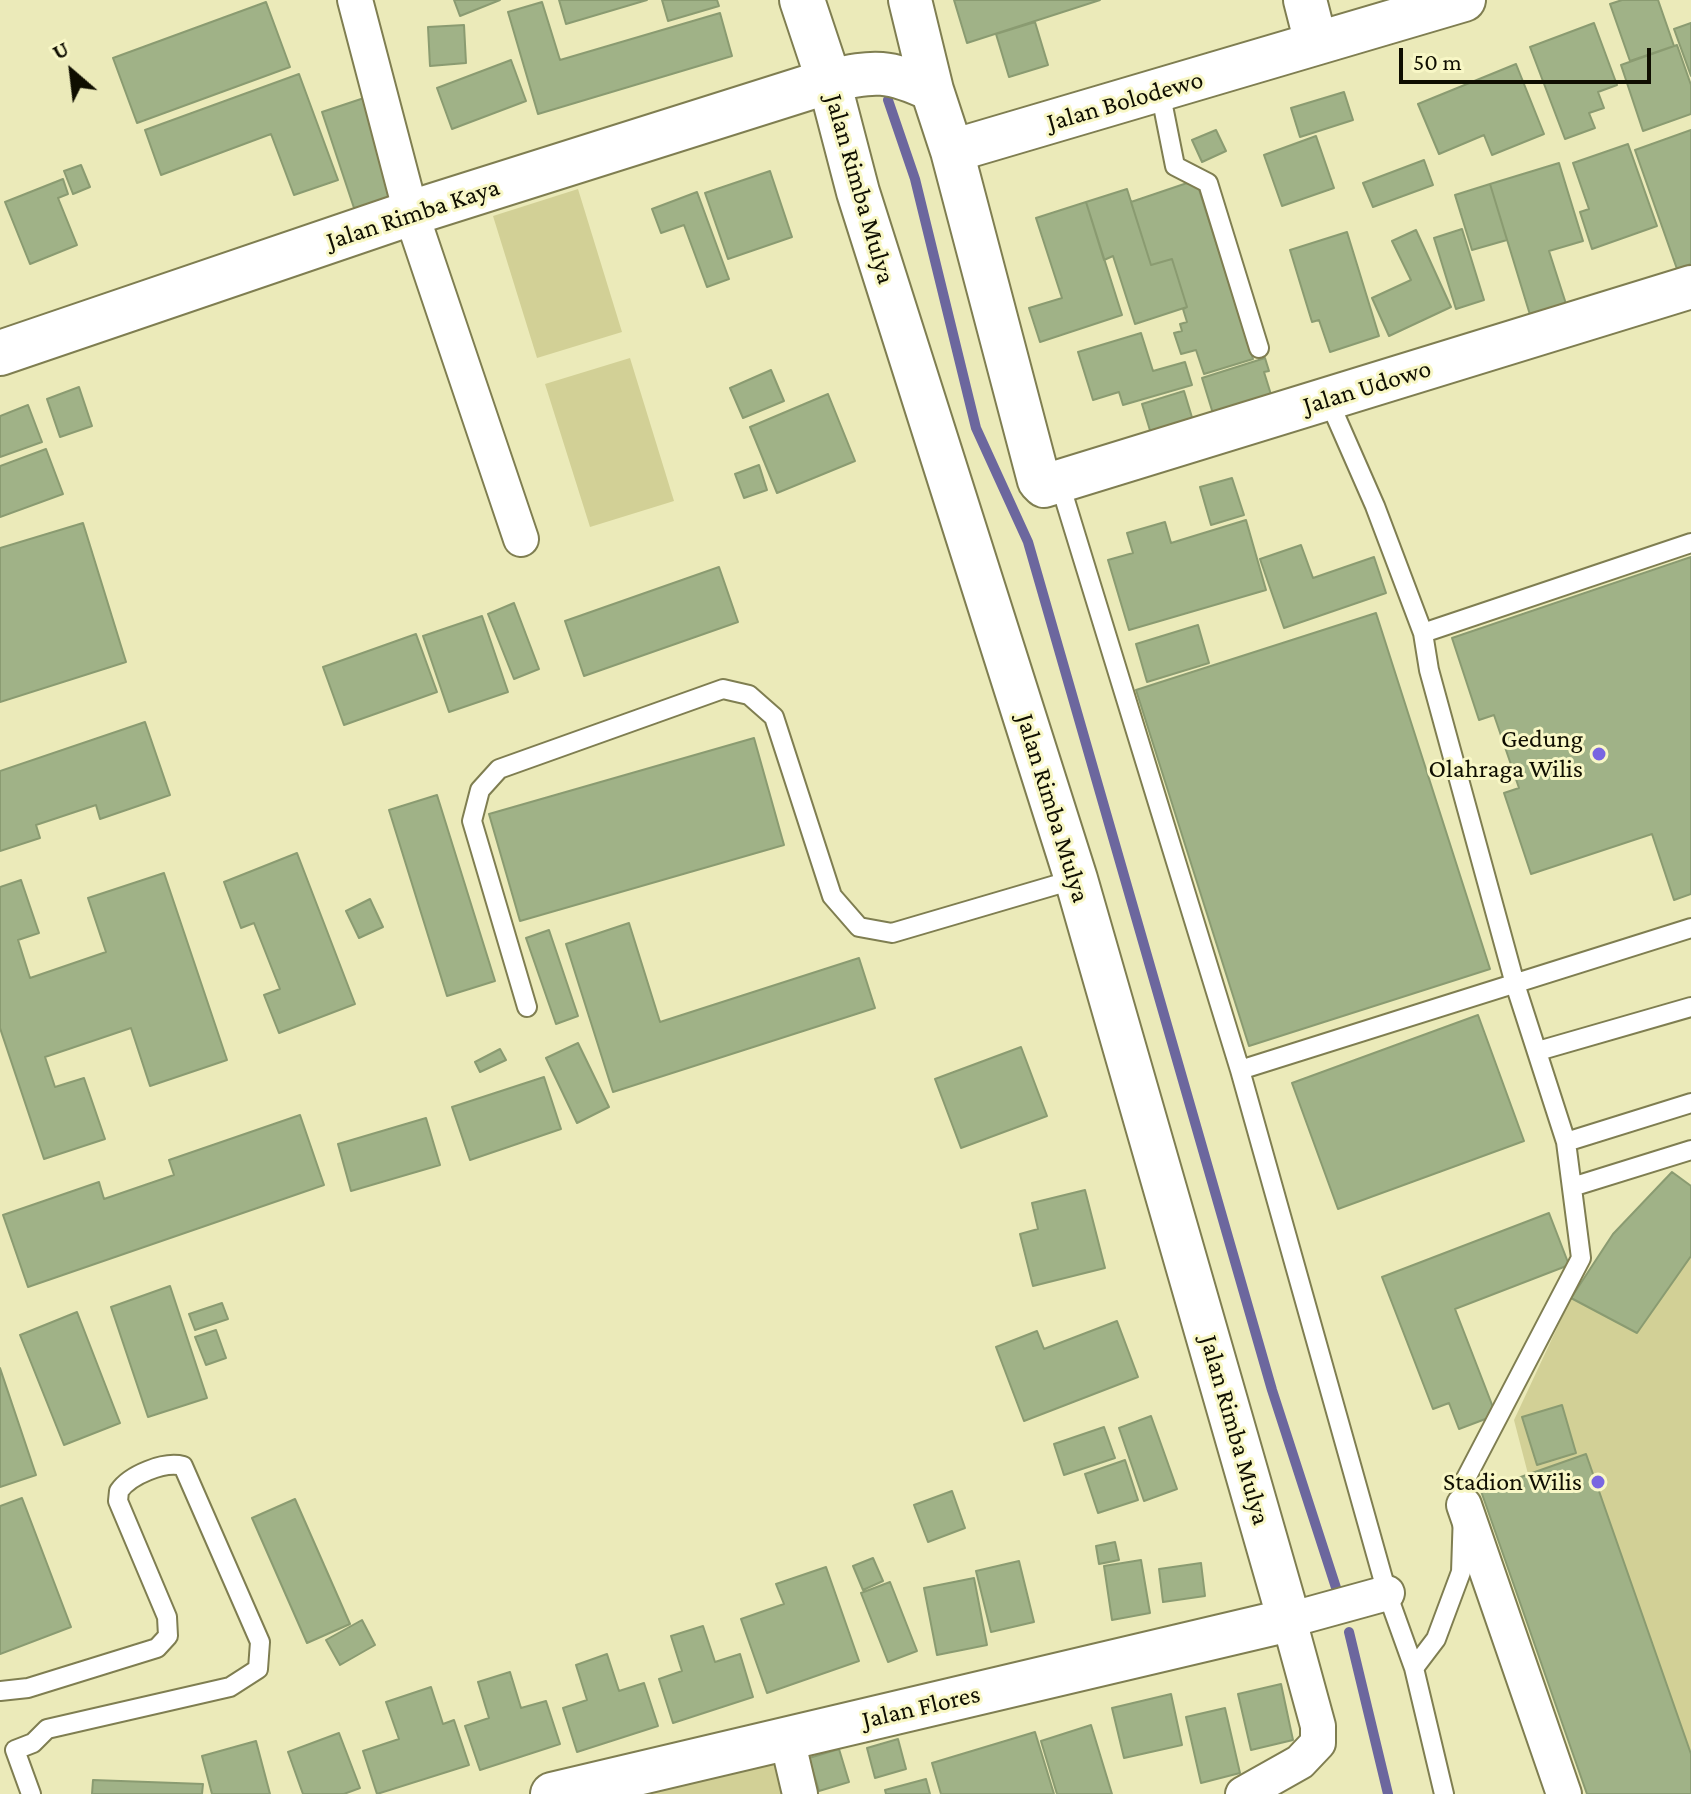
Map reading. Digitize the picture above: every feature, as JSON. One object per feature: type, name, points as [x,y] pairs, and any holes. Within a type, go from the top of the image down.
[{"type":"main road","name":"Jalan Rimba Mulya","points":[[802,0],[829,81]]},
{"type":"main road","name":"Jalan Rimba Kaya","points":[[0,353],[411,213],[829,81]]},
{"type":"street","points":[[355,0],[411,213],[521,539]]},
{"type":"street","points":[[910,0],[1039,481],[1052,485]]},
{"type":"street","points":[[1305,0],[1316,43]]},
{"type":"street","name":"Jalan Bolodewo","points":[[952,151],[1464,0]]},
{"type":"street","points":[[829,81],[870,71],[900,75],[932,90]]},
{"type":"street","name":"Jalan Rimba Mulya","points":[[829,81],[858,192],[1076,879],[1294,1618]]},
{"type":"street","name":"Jalan Udowo","points":[[1052,485],[1691,287]]},
{"type":"street","points":[[1464,1505],[1564,1794]]},
{"type":"street","points":[[1243,1794],[1300,1762],[1318,1743],[1318,1726],[1294,1618],[1384,1594]]},
{"type":"street","name":"Jalan Flores","points":[[552,1794],[1294,1618]]},
{"type":"street","points":[[787,1739],[800,1794]]},
{"type":"lane","points":[[1160,91],[1175,166],[1208,183],[1259,348]]},
{"type":"lane","points":[[1328,399],[1375,506],[1423,633],[1429,670],[1515,984],[1566,1142],[1581,1258],[1464,1482],[1461,1572],[1436,1639],[1414,1668]]},
{"type":"lane","points":[[1052,485],[1240,1070],[1384,1594],[1414,1668],[1444,1794]]},
{"type":"lane","points":[[1423,633],[1691,543]]},
{"type":"lane","points":[[527,1007],[472,821],[480,790],[499,769],[723,689],[749,695],[774,717],[832,896],[859,927],[892,933],[1076,879]]},
{"type":"lane","points":[[1240,1070],[1691,928]]},
{"type":"lane","points":[[1538,1051],[1691,1007]]},
{"type":"lane","points":[[1566,1142],[1691,1103]]},
{"type":"lane","points":[[1572,1187],[1691,1150]]},
{"type":"lane","points":[[0,1691],[28,1688],[157,1648],[168,1636],[167,1617],[118,1501],[119,1491],[135,1476],[175,1464],[183,1466],[260,1642],[258,1669],[230,1687],[47,1729],[33,1743],[8,1747],[31,1794]]},
{"type":"shaded area","points":[[578,189],[622,332],[537,358],[493,216]]},
{"type":"shaded area","points":[[630,358],[674,501],[590,527],[545,384]]},
{"type":"shaded area","name":"Stadion Wilis","points":[[1672,1172],[1691,1186],[1691,1794],[1587,1794],[1481,1491],[1528,1474],[1514,1420],[1571,1298],[1613,1234]]},
{"type":"shaded area","points":[[778,1758],[786,1794],[632,1794]]},
{"type":"building","points":[[454,0],[500,0],[460,16]]},
{"type":"building","points":[[559,0],[647,0],[566,24]]},
{"type":"building","points":[[662,0],[717,0],[719,6],[668,21]]},
{"type":"building","points":[[954,0],[1100,0],[967,43]]},
{"type":"building","points":[[1622,0],[1658,0],[1674,46],[1630,61],[1610,4]]},
{"type":"building","points":[[266,2],[290,67],[137,123],[113,58]]},
{"type":"building","points":[[542,2],[560,60],[720,13],[732,56],[538,114],[508,12]]},
{"type":"building","points":[[1035,22],[1048,65],[1009,77],[996,34]]},
{"type":"building","points":[[1594,23],[1617,85],[1598,92],[1604,108],[1589,113],[1595,128],[1565,139],[1530,47]]},
{"type":"building","points":[[1691,23],[1691,76],[1674,29]]},
{"type":"building","points":[[464,25],[466,63],[430,66],[428,27]]},
{"type":"building","points":[[1677,45],[1691,85],[1691,114],[1643,131],[1621,65]]},
{"type":"building","points":[[511,60],[526,101],[452,129],[437,88]]},
{"type":"building","points":[[1516,64],[1544,134],[1492,155],[1484,135],[1439,154],[1418,104]]},
{"type":"building","points":[[299,74],[338,180],[294,195],[271,134],[161,175],[145,130]]},
{"type":"building","points":[[1344,92],[1353,120],[1300,137],[1291,108]]},
{"type":"building","points":[[367,97],[401,199],[356,214],[322,112]]},
{"type":"building","points":[[1216,130],[1226,151],[1202,162],[1192,140]]},
{"type":"building","points":[[1691,130],[1691,264],[1677,269],[1635,150]]},
{"type":"building","points":[[1316,136],[1334,188],[1282,206],[1264,155]]},
{"type":"building","points":[[1628,144],[1657,226],[1592,249],[1580,212],[1589,209],[1573,163]]},
{"type":"building","points":[[1424,160],[1433,185],[1373,207],[1363,183]]},
{"type":"building","points":[[1559,163],[1583,241],[1549,251],[1567,307],[1531,318],[1490,184]]},
{"type":"building","points":[[81,165],[90,187],[73,194],[64,171]]},
{"type":"building","points":[[770,171],[792,237],[728,259],[705,193]]},
{"type":"building","points":[[63,179],[68,194],[58,198],[77,245],[30,264],[5,202]]},
{"type":"building","points":[[1196,180],[1253,359],[1204,374],[1196,350],[1181,354],[1174,333],[1182,331],[1180,324],[1187,322],[1183,309],[1187,307],[1172,259],[1151,265],[1131,202]]},
{"type":"building","points":[[1490,184],[1507,240],[1472,250],[1455,195]]},
{"type":"building","points":[[1127,189],[1151,265],[1172,259],[1187,307],[1135,324],[1113,256],[1104,260],[1086,202]]},
{"type":"building","points":[[697,192],[729,279],[707,287],[684,225],[661,233],[652,209]]},
{"type":"building","points":[[1086,202],[1122,315],[1040,342],[1029,308],[1062,298],[1036,218]]},
{"type":"building","points":[[1462,229],[1484,300],[1456,309],[1434,238]]},
{"type":"building","points":[[1416,230],[1451,307],[1389,336],[1372,298],[1411,280],[1392,241]]},
{"type":"building","points":[[1347,232],[1379,336],[1330,352],[1319,320],[1312,322],[1290,250]]},
{"type":"building","points":[[1141,333],[1153,371],[1185,362],[1192,385],[1123,405],[1119,392],[1093,400],[1078,352]]},
{"type":"building","points":[[1265,358],[1269,371],[1264,372],[1273,401],[1215,420],[1202,378]]},
{"type":"building","points":[[771,370],[784,401],[743,418],[730,388]]},
{"type":"building","points":[[79,387],[92,426],[60,437],[47,399]]},
{"type":"building","points":[[1184,391],[1194,424],[1152,437],[1142,404]]},
{"type":"building","points":[[828,394],[855,461],[777,493],[750,427]]},
{"type":"building","points":[[28,405],[42,442],[0,457],[0,416]]},
{"type":"building","points":[[46,449],[63,494],[0,517],[0,466]]},
{"type":"building","points":[[759,465],[767,490],[744,498],[735,474]]},
{"type":"building","points":[[1232,478],[1244,515],[1211,525],[1200,487]]},
{"type":"building","points":[[1246,520],[1266,590],[1129,630],[1108,560],[1133,553],[1127,533],[1165,522],[1171,543]]},
{"type":"building","points":[[83,523],[126,662],[0,702],[0,548]]},
{"type":"building","points":[[1301,545],[1313,578],[1374,557],[1386,593],[1284,628],[1260,559]]},
{"type":"building","name":"Gedung Olahraga Wilis","points":[[1691,557],[1691,894],[1674,900],[1652,834],[1531,874],[1504,793],[1519,788],[1494,715],[1479,720],[1452,638]]},
{"type":"building","points":[[719,567],[738,622],[584,676],[565,621]]},
{"type":"building","points":[[514,603],[539,669],[514,679],[488,614]]},
{"type":"building","points":[[1376,613],[1490,969],[1249,1046],[1136,690]]},
{"type":"building","points":[[482,616],[508,692],[449,712],[423,636]]},
{"type":"building","points":[[1198,625],[1209,663],[1147,682],[1136,644]]},
{"type":"building","points":[[416,634],[437,692],[344,725],[323,667]]},
{"type":"building","points":[[145,722],[170,795],[100,819],[96,805],[36,825],[40,838],[0,851],[0,771]]},
{"type":"building","points":[[754,738],[784,845],[520,921],[489,814]]},
{"type":"building","points":[[437,795],[495,981],[447,996],[389,810]]},
{"type":"building","points":[[297,853],[355,1004],[279,1033],[264,995],[280,989],[254,923],[241,928],[224,882]]},
{"type":"building","points":[[164,873],[227,1060],[150,1086],[131,1028],[45,1057],[55,1087],[84,1078],[105,1139],[44,1159],[0,1028],[0,887],[21,880],[39,933],[18,940],[30,978],[106,952],[88,898]]},
{"type":"building","points":[[370,899],[383,927],[359,938],[346,911]]},
{"type":"building","points":[[629,923],[660,1022],[859,958],[875,1008],[613,1092],[566,944]]},
{"type":"building","points":[[549,930],[578,1016],[556,1024],[526,938]]},
{"type":"building","points":[[1478,1015],[1524,1141],[1338,1209],[1292,1083]]},
{"type":"building","points":[[578,1043],[609,1107],[577,1123],[546,1058]]},
{"type":"building","points":[[1021,1047],[1047,1116],[961,1148],[935,1079]]},
{"type":"building","points":[[500,1049],[506,1060],[480,1072],[475,1062]]},
{"type":"building","points":[[544,1077],[561,1129],[470,1160],[452,1107]]},
{"type":"building","points":[[300,1115],[324,1185],[28,1287],[3,1215],[99,1182],[104,1199],[174,1175],[169,1160]]},
{"type":"building","points":[[426,1118],[440,1165],[351,1191],[338,1144]]},
{"type":"building","points":[[1672,1172],[1691,1186],[1691,1256],[1637,1333],[1571,1298],[1613,1234]]},
{"type":"building","points":[[1085,1190],[1105,1268],[1033,1286],[1020,1234],[1038,1229],[1032,1203]]},
{"type":"building","points":[[1549,1213],[1569,1265],[1455,1309],[1496,1415],[1459,1429],[1449,1403],[1433,1409],[1382,1277]]},
{"type":"building","points":[[170,1286],[207,1398],[148,1417],[111,1307]]},
{"type":"building","points":[[222,1303],[228,1319],[195,1330],[189,1314]]},
{"type":"building","points":[[77,1312],[120,1423],[64,1445],[20,1335]]},
{"type":"building","points":[[1117,1321],[1138,1377],[1024,1421],[996,1347],[1037,1331],[1044,1349]]},
{"type":"building","points":[[216,1330],[226,1358],[206,1365],[195,1337]]},
{"type":"building","points":[[0,1368],[36,1475],[0,1487]]},
{"type":"building","points":[[1562,1405],[1576,1453],[1537,1465],[1522,1417]]},
{"type":"building","points":[[1151,1416],[1177,1489],[1144,1501],[1119,1428]]},
{"type":"building","points":[[1104,1427],[1115,1458],[1064,1475],[1054,1444]]},
{"type":"building","points":[[1586,1454],[1691,1754],[1691,1794],[1587,1794],[1481,1491]]},
{"type":"building","points":[[1125,1460],[1138,1500],[1098,1513],[1085,1474]]},
{"type":"building","points":[[952,1491],[965,1528],[928,1542],[914,1505]]},
{"type":"building","points":[[22,1498],[71,1627],[0,1654],[0,1506]]},
{"type":"building","points":[[295,1499],[350,1624],[307,1643],[252,1518]]},
{"type":"building","points":[[1115,1542],[1119,1560],[1099,1564],[1096,1546]]},
{"type":"building","points":[[873,1558],[883,1581],[863,1590],[853,1566]]},
{"type":"building","points":[[1141,1560],[1150,1613],[1112,1620],[1104,1566]]},
{"type":"building","points":[[1019,1561],[1034,1622],[991,1632],[976,1571]]},
{"type":"building","points":[[1201,1563],[1205,1596],[1163,1602],[1159,1569]]},
{"type":"building","points":[[826,1567],[859,1661],[767,1693],[741,1619],[784,1604],[776,1584]]},
{"type":"building","points":[[974,1578],[987,1645],[937,1655],[924,1588]]},
{"type":"building","points":[[890,1582],[917,1651],[888,1662],[861,1593]]},
{"type":"building","points":[[362,1620],[375,1645],[340,1665],[326,1640]]},
{"type":"building","points":[[703,1626],[715,1662],[740,1654],[753,1697],[673,1723],[659,1679],[682,1671],[671,1636]]},
{"type":"building","points":[[607,1654],[619,1691],[644,1683],[658,1726],[577,1752],[563,1708],[587,1700],[576,1665]]},
{"type":"building","points":[[510,1672],[521,1708],[546,1701],[560,1744],[480,1770],[465,1726],[489,1718],[478,1682]]},
{"type":"building","points":[[1281,1684],[1293,1740],[1251,1750],[1238,1694]]},
{"type":"building","points":[[431,1687],[443,1724],[454,1720],[469,1765],[377,1794],[363,1751],[399,1739],[386,1702]]},
{"type":"building","points":[[1171,1694],[1182,1745],[1124,1758],[1112,1708]]},
{"type":"building","points":[[1225,1708],[1240,1773],[1201,1783],[1186,1717]]},
{"type":"building","points":[[1091,1725],[1112,1794],[1057,1794],[1041,1741]]},
{"type":"building","points":[[1035,1732],[1054,1794],[941,1794],[932,1763]]},
{"type":"building","points":[[339,1733],[360,1788],[344,1794],[303,1794],[288,1752]]},
{"type":"building","points":[[898,1739],[906,1769],[875,1778],[867,1748]]},
{"type":"building","points":[[256,1741],[270,1794],[212,1794],[202,1756]]},
{"type":"building","points":[[839,1749],[849,1782],[819,1791],[809,1758]]},
{"type":"building","points":[[926,1779],[930,1794],[886,1794],[885,1790]]},
{"type":"building","points":[[93,1780],[203,1784],[202,1794],[92,1794]]},
{"type":"waterway","points":[[888,100],[915,179],[976,428],[1028,542],[1272,1390],[1340,1600]]},
{"type":"waterway","points":[[1349,1632],[1388,1794]]},
{"type":"place","name":"Gedung Olahraga Wilis","points":[[1599,754]]},
{"type":"place","name":"Stadion Wilis","points":[[1598,1482]]}]
